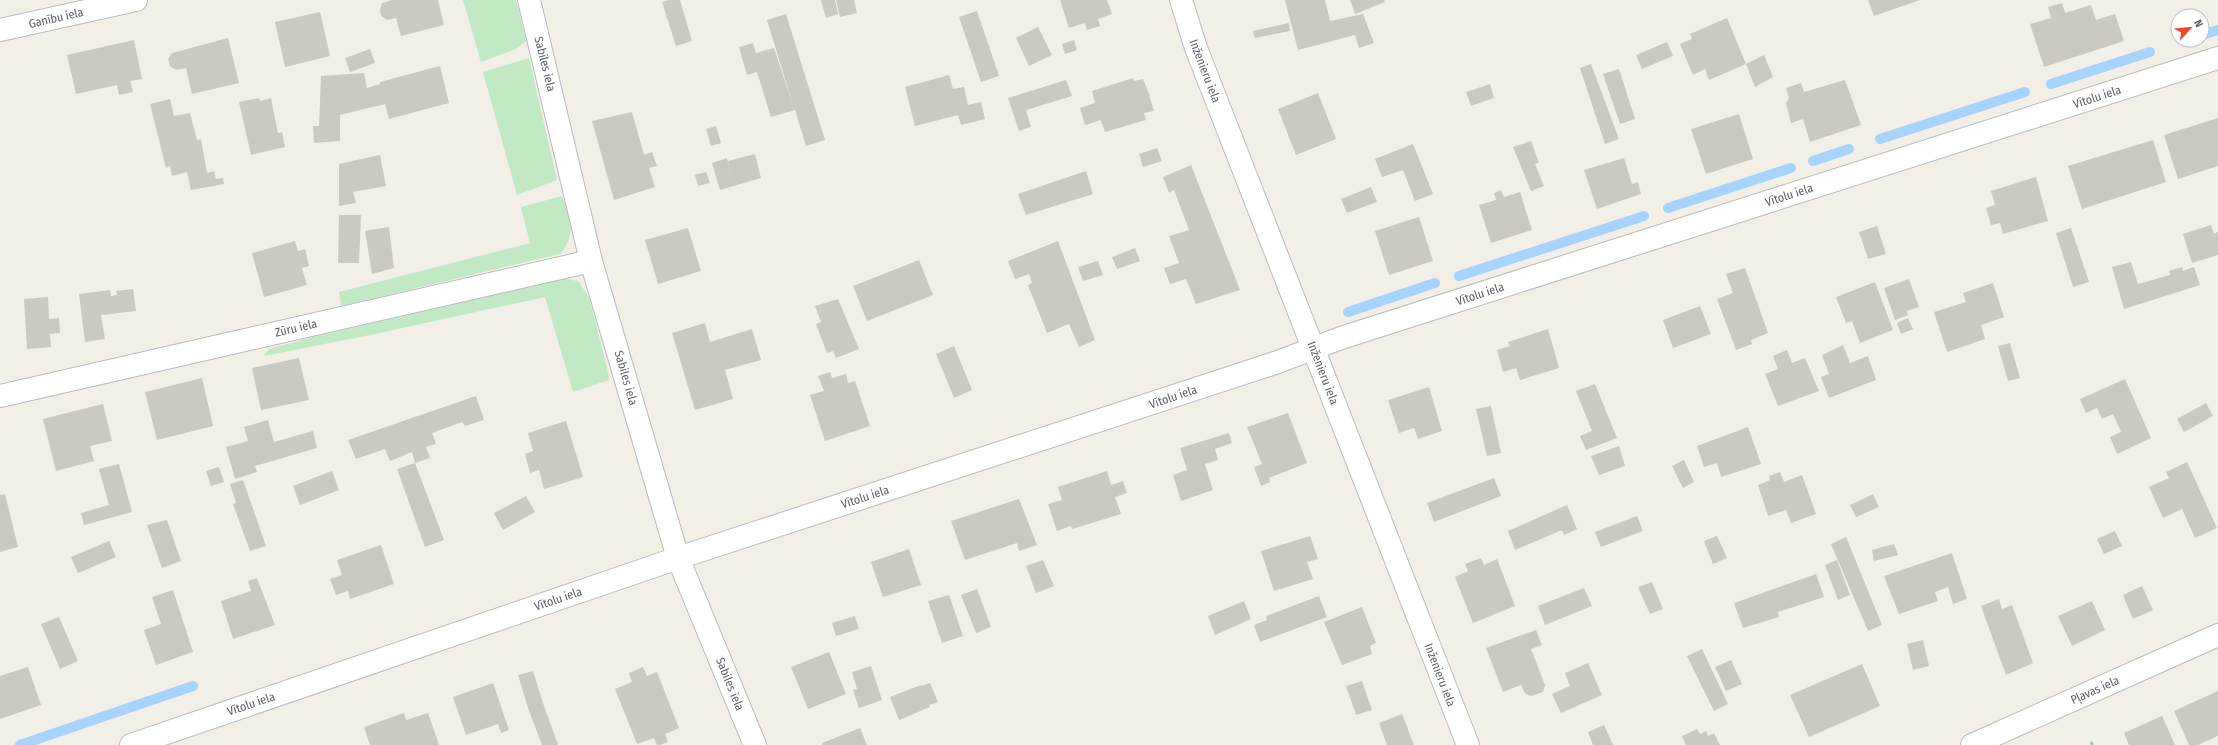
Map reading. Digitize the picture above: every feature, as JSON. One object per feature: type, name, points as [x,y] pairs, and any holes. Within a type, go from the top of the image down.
[{"type":"street","name":"Ganību iela","points":[[0,30],[136,0]]},
{"type":"street","name":"Sabiles iela","points":[[529,0],[592,261],[678,558],[755,745]]},
{"type":"street","name":"Inženieru iela","points":[[1181,0],[1196,48],[1468,745]]},
{"type":"street","name":"Vītolu iela","points":[[131,745],[678,558],[1174,397],[1348,336],[2218,58]]},
{"type":"street","name":"Zūru iela","points":[[0,396],[592,261]]},
{"type":"street","name":"Pļavas iela","points":[[1972,745],[2218,635]]},
{"type":"green space","points":[[463,0],[516,0],[526,41],[516,49],[481,62]]},
{"type":"green space","points":[[529,58],[557,180],[517,195],[483,72]]},
{"type":"green space","points":[[562,196],[569,219],[570,233],[569,240],[560,254],[341,306],[339,292],[530,243],[521,207]]},
{"type":"green space","points":[[561,278],[578,281],[589,297],[609,380],[573,392],[545,297],[375,334],[264,356],[269,349],[313,337],[543,284]]},
{"type":"building","points":[[392,0],[438,0],[444,25],[401,36],[396,18],[387,20],[381,16],[380,10],[382,3]]},
{"type":"building","points":[[669,0],[680,0],[692,41],[676,46],[662,2]]},
{"type":"building","points":[[821,0],[835,0],[838,14],[826,18]]},
{"type":"building","points":[[836,0],[854,0],[857,13],[840,17]]},
{"type":"building","points":[[1060,0],[1107,0],[1112,14],[1098,19],[1100,26],[1087,30],[1085,23],[1069,28]]},
{"type":"building","points":[[1285,0],[1325,0],[1330,21],[1363,14],[1374,43],[1359,48],[1355,35],[1298,50]]},
{"type":"building","points":[[1350,0],[1384,0],[1385,2],[1355,14]]},
{"type":"building","points":[[1868,0],[1920,0],[1874,16]]},
{"type":"building","points":[[2062,3],[2065,13],[2091,5],[2096,20],[2115,14],[2124,41],[2044,67],[2030,24],[2051,18],[2048,7]]},
{"type":"building","points":[[977,11],[999,76],[981,82],[959,17]]},
{"type":"building","points":[[320,12],[330,56],[285,67],[275,22]]},
{"type":"building","points":[[786,14],[825,140],[806,146],[795,110],[771,117],[757,72],[747,75],[739,47],[753,43],[756,53],[774,48],[793,105],[767,20]]},
{"type":"building","points":[[1727,18],[1746,64],[1709,80],[1705,69],[1693,75],[1680,44],[1692,39],[1690,34]]},
{"type":"building","points":[[1289,23],[1290,31],[1255,38],[1253,31]]},
{"type":"building","points":[[1038,27],[1052,55],[1029,66],[1016,38]]},
{"type":"building","points":[[228,38],[239,83],[192,94],[186,68],[176,70],[170,66],[168,59],[172,53]]},
{"type":"building","points":[[134,40],[142,79],[130,81],[133,92],[119,95],[117,85],[76,94],[67,55]]},
{"type":"building","points":[[1074,40],[1077,50],[1065,54],[1062,44]]},
{"type":"building","points":[[1667,42],[1673,56],[1642,69],[1636,55]]},
{"type":"building","points":[[370,49],[375,63],[350,72],[345,58]]},
{"type":"building","points":[[1764,55],[1773,77],[1755,87],[1746,64]]},
{"type":"building","points":[[1591,64],[1619,139],[1605,144],[1580,68]]},
{"type":"building","points":[[440,66],[449,103],[389,119],[385,104],[340,115],[340,141],[314,143],[313,126],[319,126],[321,76],[364,73],[367,88],[380,84],[380,82]]},
{"type":"building","points":[[1619,69],[1635,119],[1620,124],[1603,74]]},
{"type":"building","points":[[949,75],[953,89],[964,87],[968,105],[981,102],[985,119],[961,125],[958,115],[915,126],[905,87]]},
{"type":"building","points":[[1133,78],[1134,81],[1143,79],[1148,91],[1154,111],[1144,113],[1146,120],[1105,132],[1101,120],[1085,125],[1080,108],[1095,103],[1092,91]]},
{"type":"building","points":[[1066,80],[1072,96],[1026,110],[1031,127],[1019,131],[1008,98]]},
{"type":"building","points":[[1845,80],[1861,125],[1810,142],[1803,119],[1791,123],[1786,103],[1789,98],[1786,88],[1801,83],[1804,92]]},
{"type":"building","points":[[1490,84],[1494,98],[1471,106],[1466,92]]},
{"type":"building","points":[[1318,93],[1336,139],[1296,155],[1278,109]]},
{"type":"building","points":[[259,98],[260,101],[271,98],[278,133],[282,132],[285,147],[251,155],[239,102]]},
{"type":"building","points":[[170,99],[174,116],[190,113],[197,140],[201,139],[207,173],[214,171],[216,179],[223,178],[224,184],[191,190],[187,172],[172,176],[170,166],[166,168],[150,104]]},
{"type":"building","points":[[632,112],[644,155],[652,152],[657,166],[649,168],[655,187],[614,200],[592,121]]},
{"type":"building","points":[[1739,114],[1753,159],[1706,174],[1691,129]]},
{"type":"building","points":[[2218,118],[2218,166],[2178,179],[2164,135]]},
{"type":"building","points":[[716,126],[721,143],[711,146],[706,129]]},
{"type":"building","points":[[2153,140],[2166,182],[2082,209],[2068,166]]},
{"type":"building","points":[[1531,141],[1539,163],[1535,164],[1544,186],[1531,191],[1513,147]]},
{"type":"building","points":[[1413,144],[1433,194],[1415,201],[1403,170],[1382,177],[1375,159]]},
{"type":"building","points":[[1157,148],[1162,161],[1143,167],[1139,154]]},
{"type":"building","points":[[755,154],[761,178],[720,190],[712,163],[727,158],[733,182],[728,161]]},
{"type":"building","points":[[380,155],[386,186],[353,192],[356,203],[339,206],[339,164]]},
{"type":"building","points":[[1624,158],[1632,184],[1638,182],[1641,194],[1597,209],[1584,170]]},
{"type":"building","points":[[1191,165],[1240,290],[1196,304],[1186,279],[1170,284],[1164,268],[1179,263],[1169,236],[1189,230],[1174,190],[1169,193],[1163,177]]},
{"type":"building","points":[[1086,171],[1093,194],[1026,215],[1018,194]]},
{"type":"building","points":[[706,172],[710,183],[698,186],[695,175]]},
{"type":"building","points":[[2036,177],[2048,221],[2003,234],[2000,223],[1991,225],[1986,208],[1995,205],[1991,191]]},
{"type":"building","points":[[1371,187],[1377,202],[1347,213],[1341,199]]},
{"type":"building","points":[[1501,190],[1504,197],[1520,192],[1532,230],[1491,243],[1479,205],[1496,200],[1494,193]]},
{"type":"building","points":[[339,215],[361,215],[359,263],[338,263]]},
{"type":"building","points":[[1419,217],[1433,261],[1389,275],[1375,231]]},
{"type":"building","points":[[2211,225],[2214,234],[2218,232],[2218,255],[2192,263],[2183,234]]},
{"type":"building","points":[[1877,226],[1886,254],[1868,259],[1859,232]]},
{"type":"building","points":[[389,227],[394,268],[372,274],[365,231]]},
{"type":"building","points":[[688,228],[701,271],[658,284],[645,240]]},
{"type":"building","points":[[2071,228],[2089,282],[2073,287],[2056,233]]},
{"type":"building","points":[[295,241],[298,251],[305,249],[309,266],[302,268],[307,285],[264,297],[252,253]]},
{"type":"building","points":[[1058,241],[1095,340],[1079,347],[1069,324],[1047,333],[1028,285],[1032,283],[1029,274],[1015,279],[1008,261]]},
{"type":"building","points":[[1135,248],[1140,261],[1117,269],[1112,257]]},
{"type":"building","points":[[919,260],[933,295],[867,321],[853,286]]},
{"type":"building","points":[[1098,261],[1103,275],[1083,281],[1078,267]]},
{"type":"building","points":[[2131,262],[2138,284],[2170,275],[2169,271],[2182,267],[2183,271],[2194,267],[2200,285],[2124,309],[2112,267]]},
{"type":"building","points":[[1745,268],[1768,333],[1751,340],[1752,344],[1736,350],[1717,299],[1733,293],[1726,274]]},
{"type":"building","points":[[1909,279],[1919,307],[1907,311],[1908,315],[1895,320],[1884,288]]},
{"type":"building","points":[[1875,282],[1893,330],[1860,343],[1852,321],[1846,323],[1836,297]]},
{"type":"building","points":[[1993,283],[2004,317],[1981,325],[1985,339],[1947,352],[1934,312],[1966,302],[1963,293]]},
{"type":"building","points":[[133,289],[136,311],[101,315],[105,339],[85,342],[79,294],[110,290],[111,296],[117,295],[116,291]]},
{"type":"building","points":[[48,297],[49,319],[59,318],[60,333],[50,334],[51,347],[27,349],[24,299]]},
{"type":"building","points":[[838,299],[859,349],[836,358],[833,351],[827,353],[816,324],[821,322],[815,306]]},
{"type":"building","points":[[1700,306],[1711,334],[1673,348],[1663,320]]},
{"type":"building","points":[[1908,318],[1913,329],[1901,334],[1897,323]]},
{"type":"building","points":[[705,323],[710,342],[752,329],[761,360],[725,370],[733,399],[695,410],[672,333]]},
{"type":"building","points":[[1548,329],[1559,368],[1520,380],[1516,368],[1503,372],[1497,350],[1510,346],[1508,342]]},
{"type":"building","points":[[2010,343],[2020,378],[2008,381],[1998,346]]},
{"type":"building","points":[[1843,345],[1850,363],[1868,356],[1876,380],[1829,398],[1821,377],[1829,374],[1822,355]]},
{"type":"building","points":[[954,346],[972,390],[954,398],[936,354]]},
{"type":"building","points":[[1787,350],[1792,363],[1805,358],[1819,391],[1778,406],[1765,374],[1778,369],[1773,356]]},
{"type":"building","points":[[299,358],[309,400],[261,410],[252,368]]},
{"type":"building","points":[[830,372],[832,378],[846,374],[848,383],[855,381],[870,426],[825,441],[810,395],[824,391],[818,376]]},
{"type":"building","points":[[202,378],[213,426],[157,440],[145,392]]},
{"type":"building","points":[[2125,379],[2151,438],[2117,454],[2110,437],[2121,432],[2113,414],[2102,419],[2097,408],[2086,413],[2080,399]]},
{"type":"building","points":[[1595,384],[1617,438],[1586,450],[1580,436],[1592,431],[1576,391]]},
{"type":"building","points":[[1429,387],[1442,431],[1418,439],[1414,428],[1399,433],[1388,400]]},
{"type":"building","points":[[476,396],[484,420],[465,426],[462,422],[432,433],[436,444],[426,447],[430,458],[415,463],[412,452],[390,461],[385,449],[356,459],[348,440]]},
{"type":"building","points":[[2206,403],[2213,416],[2184,432],[2177,419]]},
{"type":"building","points":[[103,404],[112,441],[90,446],[94,461],[56,471],[43,419]]},
{"type":"building","points":[[1491,406],[1501,453],[1487,456],[1476,409]]},
{"type":"building","points":[[1288,413],[1307,463],[1269,478],[1270,482],[1261,486],[1254,467],[1262,464],[1247,427]]},
{"type":"building","points":[[268,420],[274,442],[313,431],[317,448],[255,466],[257,472],[235,479],[226,447],[248,441],[244,427]]},
{"type":"building","points":[[566,421],[583,477],[544,489],[539,470],[530,473],[525,454],[533,451],[528,433]]},
{"type":"building","points":[[1748,427],[1761,464],[1721,477],[1717,463],[1704,467],[1697,446]]},
{"type":"building","points":[[1229,433],[1232,443],[1215,449],[1218,460],[1205,464],[1213,490],[1181,501],[1173,475],[1187,470],[1180,448]]},
{"type":"building","points":[[1619,446],[1625,466],[1599,475],[1591,456]]},
{"type":"building","points":[[1684,460],[1694,482],[1683,488],[1672,466]]},
{"type":"building","points":[[2187,462],[2217,528],[2195,538],[2182,509],[2163,518],[2149,487],[2169,478],[2166,472]]},
{"type":"building","points":[[415,463],[444,540],[425,547],[397,469]]},
{"type":"building","points":[[119,464],[132,512],[84,525],[81,513],[109,505],[99,469]]},
{"type":"building","points":[[219,467],[224,482],[211,486],[206,471]]},
{"type":"building","points":[[332,471],[339,490],[300,505],[293,486]]},
{"type":"building","points":[[1107,471],[1111,485],[1123,481],[1127,493],[1115,497],[1121,514],[1072,529],[1071,526],[1057,531],[1048,504],[1062,500],[1058,487]]},
{"type":"building","points":[[1780,472],[1784,482],[1802,475],[1816,514],[1791,523],[1786,510],[1768,516],[1758,485],[1770,480],[1769,476]]},
{"type":"building","points":[[1494,478],[1501,496],[1434,522],[1427,503]]},
{"type":"building","points":[[243,480],[266,546],[250,551],[233,504],[236,503],[230,484]]},
{"type":"building","points":[[5,494],[18,547],[0,552],[0,495]]},
{"type":"building","points":[[1873,494],[1879,507],[1856,517],[1850,505]]},
{"type":"building","points":[[526,496],[535,512],[503,530],[494,513]]},
{"type":"building","points":[[1019,499],[1037,545],[1019,551],[1017,543],[965,560],[951,521]]},
{"type":"building","points":[[1567,505],[1577,529],[1564,535],[1562,530],[1515,550],[1508,531]]},
{"type":"building","points":[[1637,516],[1643,531],[1601,547],[1595,532]]},
{"type":"building","points":[[167,520],[181,561],[162,568],[147,525]]},
{"type":"building","points":[[2115,531],[2122,546],[2104,554],[2097,539]]},
{"type":"building","points":[[1310,536],[1318,559],[1307,562],[1313,579],[1274,591],[1261,551]]},
{"type":"building","points":[[1717,536],[1727,558],[1713,564],[1704,541]]},
{"type":"building","points":[[1846,537],[1882,625],[1868,631],[1831,544]]},
{"type":"building","points":[[109,541],[116,557],[78,573],[71,557]]},
{"type":"building","points":[[1894,544],[1898,555],[1874,561],[1872,550]]},
{"type":"building","points":[[381,545],[394,584],[350,599],[348,591],[336,595],[330,579],[342,575],[337,560]]},
{"type":"building","points":[[909,549],[921,585],[883,597],[871,562]]},
{"type":"building","points":[[1952,553],[1967,599],[1953,604],[1948,587],[1935,592],[1938,601],[1899,614],[1884,576]]},
{"type":"building","points":[[1481,558],[1484,565],[1497,559],[1515,606],[1473,623],[1455,577],[1468,571],[1465,564]]},
{"type":"building","points":[[1043,560],[1054,586],[1036,593],[1026,566]]},
{"type":"building","points":[[1837,560],[1850,595],[1838,600],[1825,565]]},
{"type":"building","points":[[1816,574],[1824,597],[1778,612],[1779,617],[1743,628],[1734,603]]},
{"type":"building","points":[[257,578],[275,625],[233,639],[221,601],[251,591],[248,581]]},
{"type":"building","points":[[1652,582],[1663,609],[1650,614],[1638,587]]},
{"type":"building","points":[[2142,586],[2153,610],[2133,619],[2123,595]]},
{"type":"building","points":[[1584,588],[1592,606],[1545,625],[1538,606]]},
{"type":"building","points":[[977,589],[991,627],[976,633],[961,595]]},
{"type":"building","points":[[173,590],[193,652],[156,665],[144,630],[161,624],[152,597]]},
{"type":"building","points":[[949,595],[963,636],[942,643],[928,601]]},
{"type":"building","points":[[1319,596],[1327,617],[1260,642],[1254,625],[1267,620],[1266,616]]},
{"type":"building","points":[[1999,599],[2002,609],[2012,605],[2033,663],[2006,675],[1981,606]]},
{"type":"building","points":[[1244,601],[1251,619],[1215,635],[1208,616]]},
{"type":"building","points":[[2092,601],[2105,630],[2072,646],[2058,616]]},
{"type":"building","points":[[1362,607],[1376,643],[1370,646],[1372,654],[1342,665],[1324,622]]},
{"type":"building","points":[[855,616],[859,629],[836,636],[832,623]]},
{"type":"building","points":[[59,617],[78,661],[60,669],[41,624]]},
{"type":"building","points":[[1536,630],[1542,645],[1531,649],[1545,685],[1543,692],[1531,696],[1525,693],[1521,685],[1503,692],[1486,648]]},
{"type":"building","points":[[1923,640],[1929,666],[1913,670],[1907,644]]},
{"type":"building","points":[[1702,649],[1728,704],[1714,711],[1687,656]]},
{"type":"building","points":[[829,652],[846,694],[808,709],[791,667]]},
{"type":"building","points":[[1731,660],[1742,684],[1726,691],[1715,667]]},
{"type":"building","points":[[1588,663],[1602,695],[1561,713],[1552,694],[1570,686],[1565,673]]},
{"type":"building","points":[[1862,664],[1880,706],[1809,737],[1790,695]]},
{"type":"building","points":[[871,666],[882,700],[859,708],[853,690],[857,689],[852,672]]},
{"type":"building","points":[[28,667],[41,705],[0,719],[0,676]]},
{"type":"building","points":[[643,667],[647,676],[657,672],[679,728],[665,734],[668,742],[660,745],[657,745],[654,738],[637,744],[615,689],[632,682],[629,673]]},
{"type":"building","points":[[533,671],[558,745],[542,745],[528,708],[518,675]]},
{"type":"building","points":[[1362,681],[1372,710],[1356,715],[1346,686]]},
{"type":"building","points":[[493,683],[509,730],[501,733],[498,724],[466,735],[453,697]]},
{"type":"building","points":[[930,683],[938,702],[899,720],[890,697]]},
{"type":"building","points":[[2218,691],[2218,736],[2198,745],[2189,745],[2174,711]]},
{"type":"building","points":[[404,713],[406,720],[428,713],[439,745],[370,745],[364,727]]},
{"type":"building","points":[[1402,714],[1414,745],[1387,745],[1379,723]]},
{"type":"building","points":[[2162,716],[2175,745],[2129,745],[2124,733]]},
{"type":"building","points":[[1604,725],[1613,745],[1593,745],[1588,732]]},
{"type":"building","points":[[860,728],[867,745],[822,745],[822,743]]},
{"type":"building","points":[[1697,729],[1700,734],[1706,731],[1708,736],[1714,733],[1720,745],[1686,745],[1682,736]]},
{"type":"waterway","points":[[2210,32],[2218,30]]},
{"type":"waterway","points":[[2051,84],[2150,52]]},
{"type":"waterway","points":[[1880,139],[2025,92]]},
{"type":"waterway","points":[[1813,161],[1849,149]]},
{"type":"waterway","points":[[1668,208],[1791,168]]},
{"type":"waterway","points":[[1459,276],[1644,216]]},
{"type":"waterway","points":[[1348,312],[1435,283]]},
{"type":"waterway","points":[[20,745],[193,686]]}]
